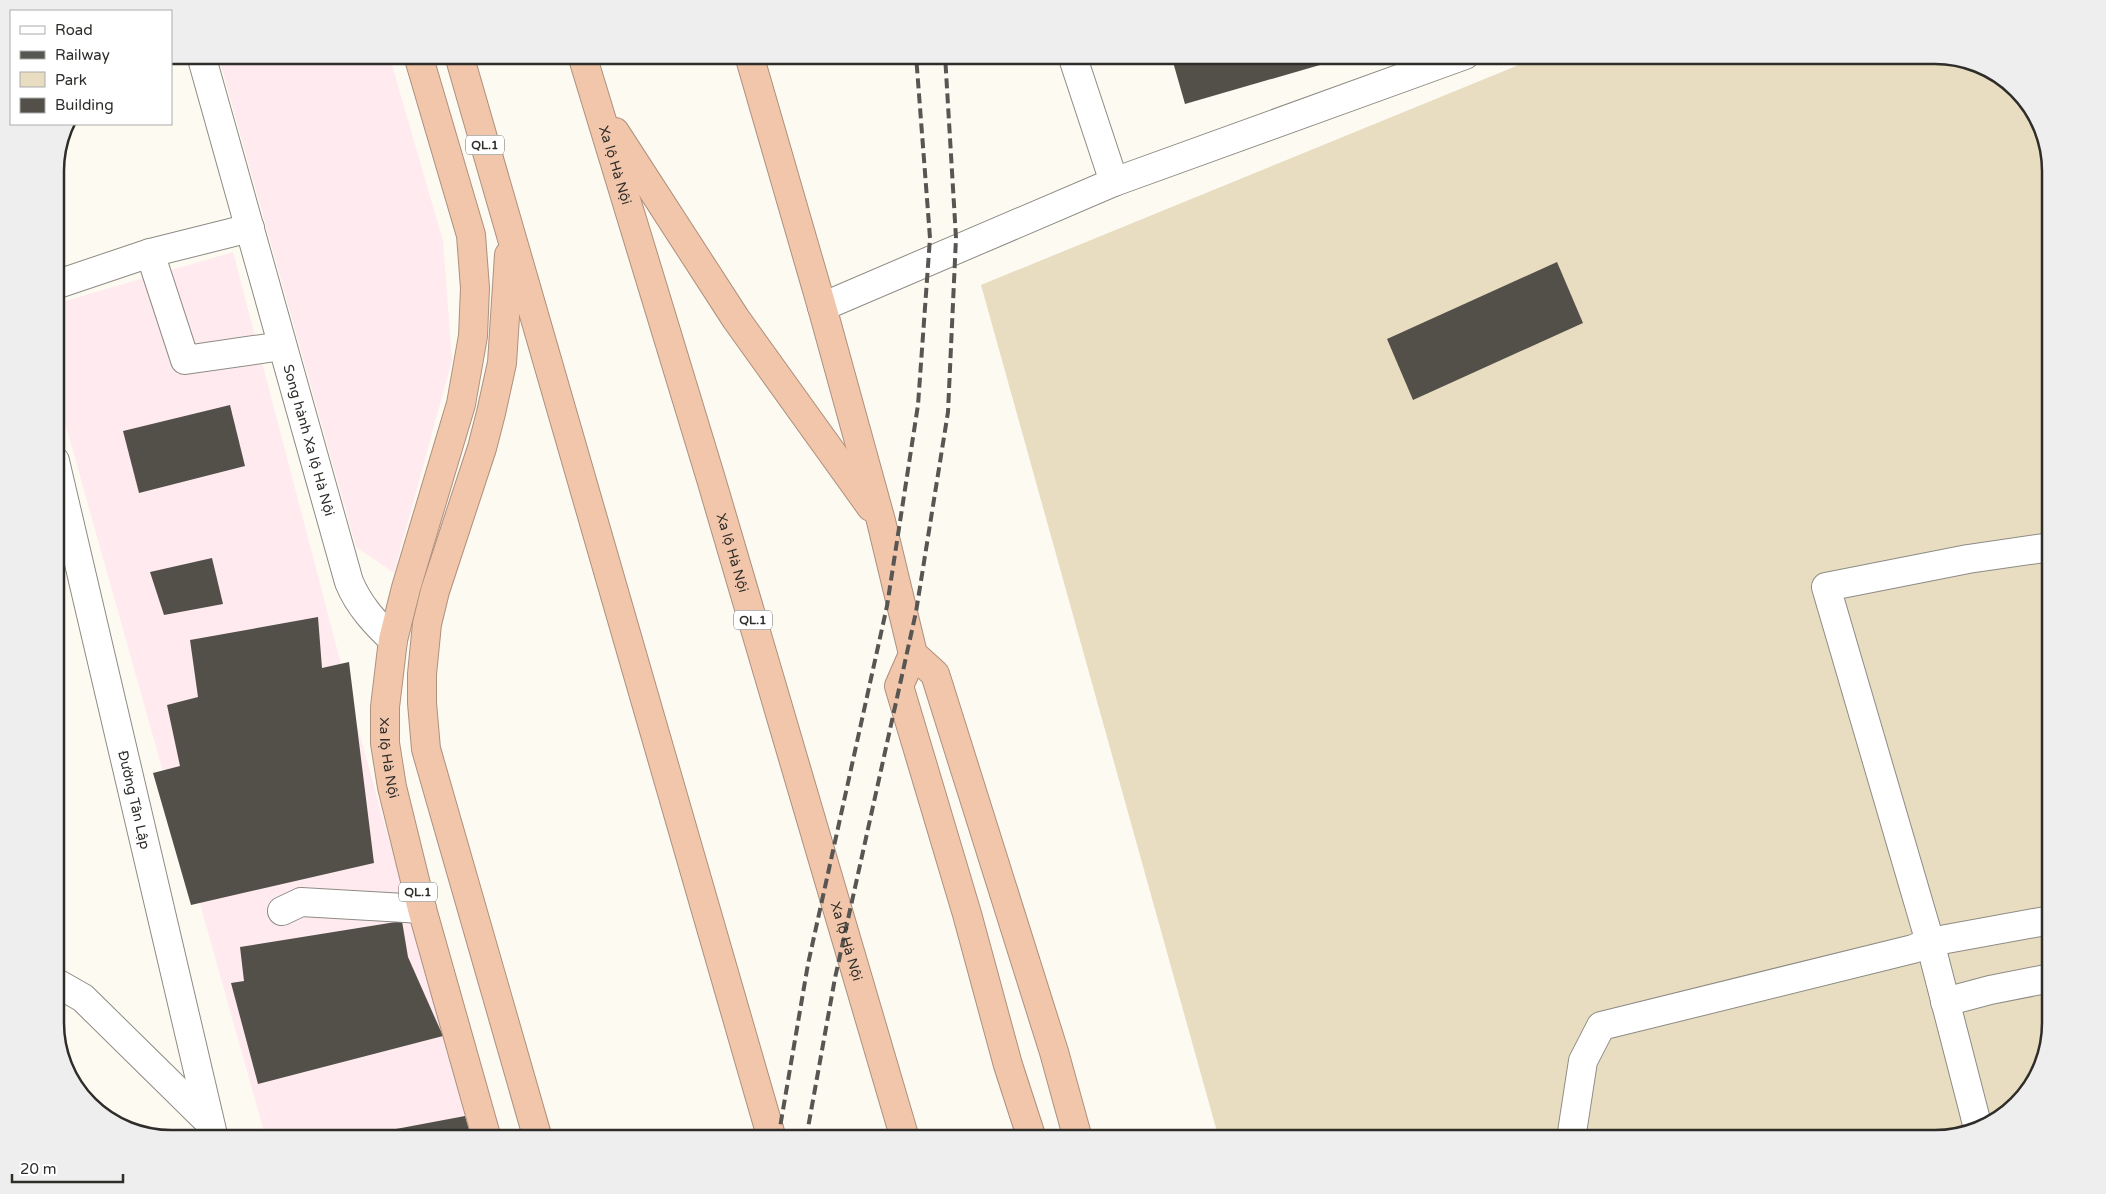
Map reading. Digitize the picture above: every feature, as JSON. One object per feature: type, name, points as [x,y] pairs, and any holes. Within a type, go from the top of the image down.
[{"type":"highway","name":"Xa lộ Hà Nội","points":[[421,64],[471,235],[475,288],[473,336],[461,404],[406,588],[393,640],[385,707],[385,743],[392,787],[422,909],[484,1130]]},
{"type":"highway","name":"QL.1","points":[[462,64],[769,1130]]},
{"type":"highway","name":"Xa lộ Hà Nội","points":[[585,64],[719,507],[902,1130]]},
{"type":"highway","name":"QL.1","points":[[752,64],[822,307],[881,521],[913,654]]},
{"type":"highway","name":"QL.1","points":[[596,103],[736,319],[881,521]]},
{"type":"highway","name":"QL.1","points":[[510,236],[502,363],[482,448],[435,591],[427,624],[422,703],[426,749],[535,1130]]},
{"type":"highway","points":[[393,640],[424,649]]},
{"type":"highway","points":[[1029,1130],[1008,1064],[967,914],[899,686],[913,654],[935,674],[1054,1052],[1076,1130]]},
{"type":"street","name":"Song hành Xa lộ Hà Nội","points":[[204,64],[349,582],[355,597],[364,610],[393,640]]},
{"type":"street","points":[[1075,64],[1114,182]]},
{"type":"street","points":[[822,307],[1114,182],[1440,64]]},
{"type":"street","points":[[64,283],[150,253],[250,228]]},
{"type":"street","points":[[150,253],[185,360],[282,346]]},
{"type":"street","name":"Đường Tân Lập","points":[[64,500],[211,1130]]},
{"type":"street","points":[[1976,1122],[1930,942],[1826,587],[1968,559],[2042,548]]},
{"type":"street","points":[[282,911],[301,902],[422,909]]},
{"type":"street","points":[[1572,1130],[1583,1061],[1601,1026],[1913,949],[1930,942],[2042,922]]},
{"type":"street","points":[[1945,1002],[1990,990],[2042,980]]},
{"type":"street","points":[[64,987],[83,998],[211,1130]]},
{"type":"shaded area","points":[[221,64],[392,64],[443,241],[452,360],[394,573],[356,547]]},
{"type":"shaded area","points":[[233,252],[357,725],[470,1130],[263,1130],[64,419],[64,301]]},
{"type":"green space","points":[[1521,64],[1936,64],[1963,67],[1989,78],[2001,86],[2020,105],[2031,123],[2037,136],[2042,163],[2042,1024],[2039,1051],[2028,1077],[2020,1089],[2001,1108],[1989,1116],[1963,1127],[1936,1130],[1216,1130],[981,285]]},
{"type":"building","points":[[1174,64],[1323,64],[1185,104]]},
{"type":"building","points":[[1557,262],[1583,323],[1413,400],[1387,339]]},
{"type":"building","points":[[230,405],[245,466],[139,493],[123,431]]},
{"type":"building","points":[[212,558],[223,604],[164,615],[150,572]]},
{"type":"building","points":[[318,617],[322,668],[349,662],[374,863],[191,905],[153,773],[180,766],[167,705],[198,697],[190,640]]},
{"type":"building","points":[[402,921],[408,957],[443,1036],[258,1084],[231,983],[244,981],[240,947]]},
{"type":"building","points":[[465,1116],[469,1130],[391,1130]]},
{"type":"railway","points":[[780,1130],[808,964],[887,606],[918,405],[930,238],[917,64]]},
{"type":"railway","points":[[808,1130],[835,978],[916,612],[948,412],[956,238],[946,64]]}]
